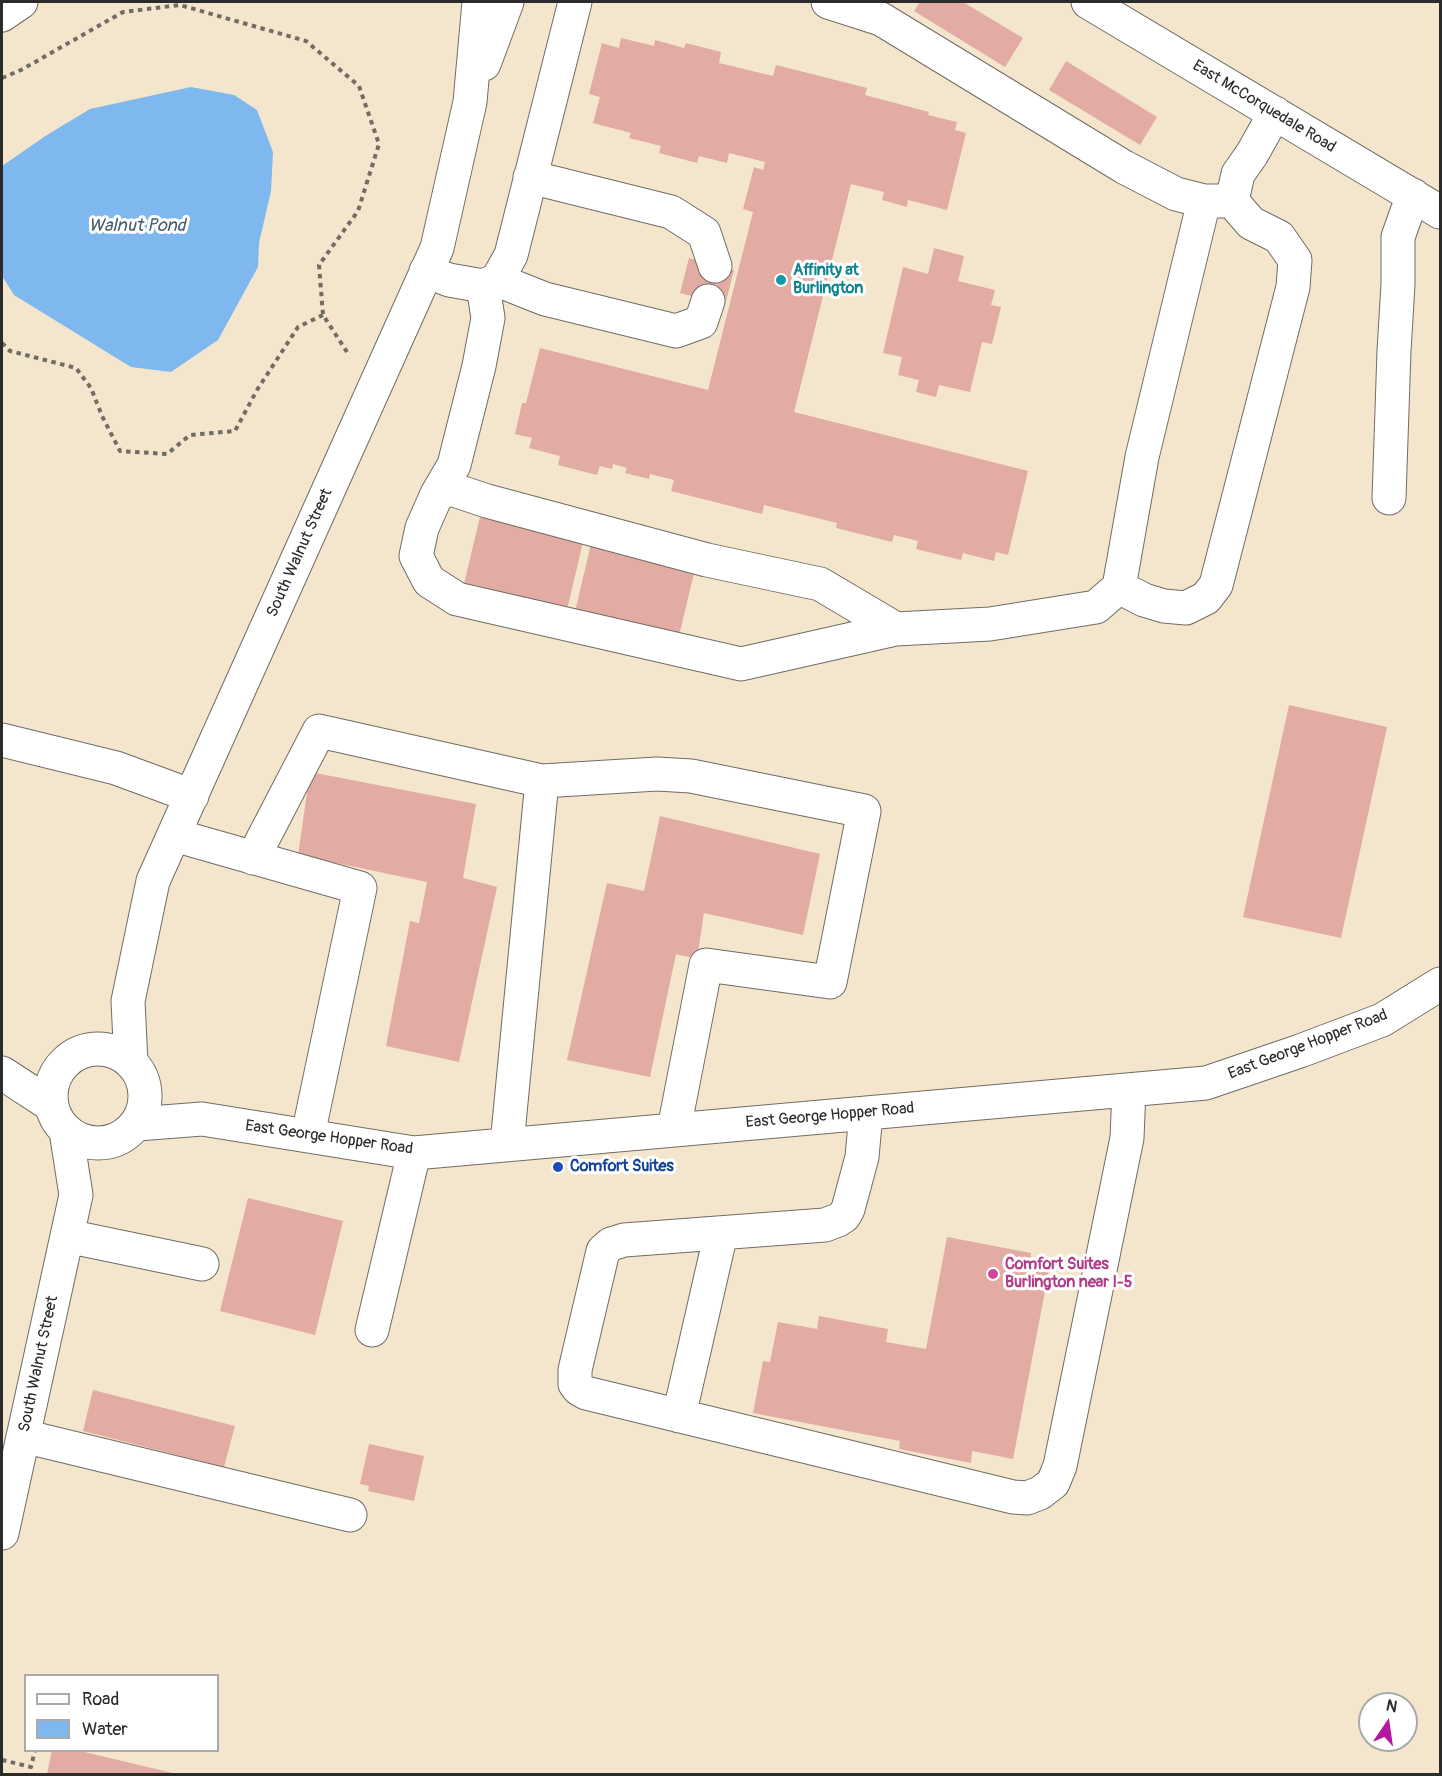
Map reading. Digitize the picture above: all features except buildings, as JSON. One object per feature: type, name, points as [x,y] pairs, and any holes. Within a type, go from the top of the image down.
[{"type":"street","points":[[2,15],[21,2]]},
{"type":"street","name":"South Walnut Street","points":[[470,102],[479,2]]},
{"type":"street","name":"South Walnut Street","points":[[138,1074],[128,1001],[153,881],[437,248],[470,102],[507,2]]},
{"type":"street","points":[[574,2],[511,255],[490,283],[488,318],[479,366],[454,465],[437,494],[422,528],[416,556],[429,581],[457,599],[741,664],[896,629],[990,624],[1096,607],[1119,587],[1142,457],[1218,201],[1252,154],[1275,113]]},
{"type":"street","points":[[828,2],[881,18],[1124,167],[1176,194],[1218,201],[1251,223],[1279,237],[1294,260],[1293,287],[1216,585],[1206,598],[1186,608],[1164,606],[1144,600],[1119,587]]},
{"type":"street","name":"East McCorquedale Road","points":[[1088,2],[1440,212]]},
{"type":"street","points":[[530,177],[671,212],[704,233],[715,266]]},
{"type":"street","points":[[1389,498],[1398,237],[1413,195]]},
{"type":"street","points":[[426,271],[449,280],[490,283],[544,299],[676,331],[701,322],[708,301]]},
{"type":"street","points":[[437,494],[451,489],[486,501],[707,560],[820,584],[896,629]]},
{"type":"street","points":[[253,858],[319,731],[542,781],[657,774],[691,776],[864,811],[830,982],[706,965],[674,1128]]},
{"type":"street","points":[[2,740],[117,768],[192,796]]},
{"type":"street","points":[[507,1144],[542,781]]},
{"type":"street","points":[[174,835],[360,888],[308,1135]]},
{"type":"street","name":"East George Hopper Road","points":[[129,1130],[202,1119],[414,1153],[674,1128],[1206,1083],[1300,1052],[1382,1020],[1440,984]]},
{"type":"street","points":[[58,1118],[51,1092],[54,1079],[128,1001]]},
{"type":"street","points":[[94,1049],[108,1050],[121,1055],[138,1074],[145,1099],[143,1112],[129,1130],[108,1143],[93,1143],[78,1139],[58,1118],[2,1073],[71,1060],[94,1049]]},
{"type":"street","name":"East George Hopper Road","points":[[138,1074],[202,1119]]},
{"type":"street","points":[[866,1113],[861,1157],[848,1209],[844,1216],[832,1223],[624,1240],[611,1244],[603,1251],[575,1370],[576,1384],[579,1389],[586,1393],[1012,1497],[1027,1498],[1040,1493],[1053,1483],[1060,1466],[1127,1138],[1129,1090]]},
{"type":"street","name":"South Walnut Street","points":[[2,1533],[76,1195],[58,1118]]},
{"type":"street","name":"South Walnut Street","points":[[76,1195],[129,1130]]},
{"type":"street","points":[[372,1330],[414,1153]]},
{"type":"street","points":[[680,1416],[721,1233]]},
{"type":"street","points":[[67,1236],[201,1264]]},
{"type":"street","points":[[23,1436],[350,1515]]},
{"type":"path","points":[[2,78],[21,70],[123,12],[180,5],[306,41],[359,86],[380,144],[358,211],[319,265],[324,315],[347,352]]},
{"type":"path","points":[[2,344],[10,351],[76,368],[91,388],[120,451],[167,454],[190,435],[235,431],[257,390],[298,327],[324,315]]},
{"type":"path","points":[[2,1760],[31,1767],[35,1752]]},
{"type":"water","name":"Walnut Pond","points":[[191,87],[234,95],[257,110],[273,152],[271,191],[259,243],[258,267],[218,340],[171,372],[131,367],[14,295],[2,276],[2,166],[90,109]]},
{"type":"place","name":"Affinity at Burlington","points":[[781,280]]},
{"type":"place","name":"Comfort Suites","points":[[558,1167]]},
{"type":"place","name":"Comfort Suites Burlington near I-5","points":[[993,1274]]}]
